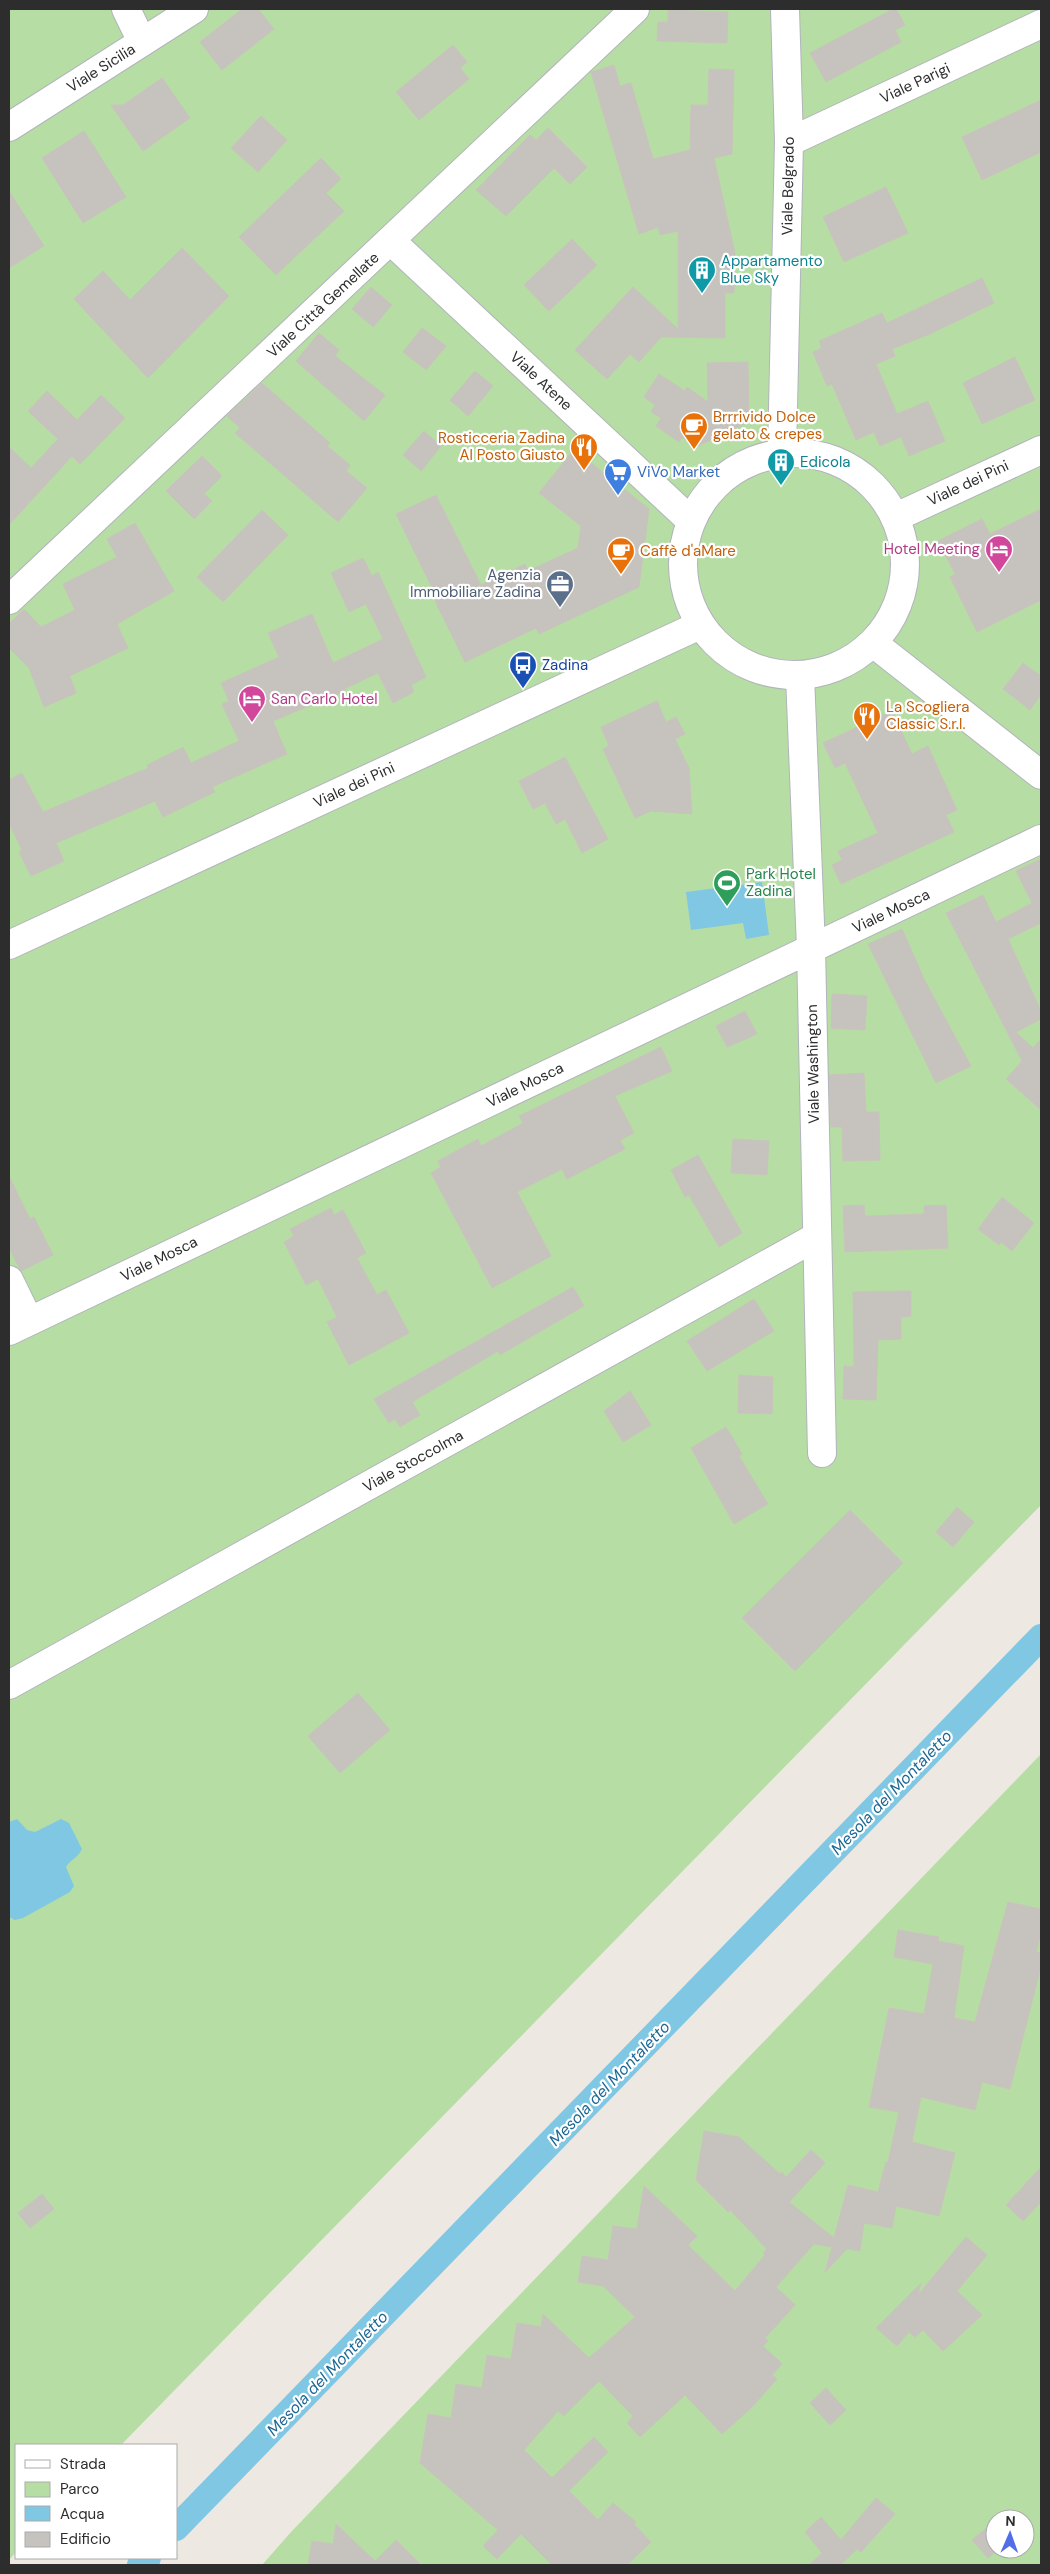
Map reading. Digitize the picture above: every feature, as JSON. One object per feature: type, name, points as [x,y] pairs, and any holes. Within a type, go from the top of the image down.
[{"type":"street","points":[[126,9],[142,42]]},
{"type":"street","name":"Viale Sicilia","points":[[9,127],[194,9]]},
{"type":"street","name":"Viale Città Gemellate","points":[[9,600],[636,9]]},
{"type":"street","name":"Viale Belgrado","points":[[782,453],[789,142],[785,9]]},
{"type":"street","name":"Viale Parigi","points":[[789,142],[1041,24]]},
{"type":"street","name":"Viale Atene","points":[[392,240],[690,522]]},
{"type":"street","name":"Viale dei Pini","points":[[896,517],[1041,450]]},
{"type":"street","points":[[782,453],[817,455],[849,467],[876,488],[896,517],[905,550],[904,583],[894,616],[873,643],[852,660],[826,671],[800,676],[761,671],[727,653],[700,625],[688,600],[683,574],[683,547],[690,522],[706,496],[727,475],[753,460],[782,453]]},
{"type":"street","name":"Viale dei Pini","points":[[9,944],[700,625]]},
{"type":"street","points":[[873,643],[1041,775]]},
{"type":"street","name":"Viale Washington","points":[[800,676],[811,948],[822,1453]]},
{"type":"street","name":"Viale Mosca","points":[[19,1326],[1041,839]]},
{"type":"street","name":"Viale Stoccolma","points":[[9,1685],[816,1237]]},
{"type":"street","points":[[9,1280],[19,1326]]},
{"type":"green space","points":[[9,9],[1041,9],[1041,1505],[122,2444],[15,2444],[15,2553],[9,2560],[9,1699],[458,1450],[9,1692]]},
{"type":"green space","points":[[1041,1754],[1041,2565],[262,2565],[291,2532]]},
{"type":"water","name":"Park Hotel Zadina","points":[[762,882],[769,935],[746,939],[743,923],[691,930],[686,892]]},
{"type":"water","points":[[17,1819],[27,1830],[35,1832],[61,1819],[69,1823],[82,1849],[66,1867],[74,1886],[70,1892],[23,1918],[15,1920],[9,1917],[9,1822]]},
{"type":"building","points":[[242,9],[258,9],[274,29],[222,70],[200,42]]},
{"type":"building","points":[[896,9],[905,25],[895,30],[901,42],[826,82],[810,53]]},
{"type":"building","points":[[668,10],[728,12],[727,43],[657,41],[658,22],[668,22]]},
{"type":"building","points":[[453,45],[467,62],[460,68],[469,79],[419,120],[396,92]]},
{"type":"building","points":[[614,65],[620,86],[631,83],[653,159],[690,150],[691,105],[708,105],[709,69],[734,70],[732,154],[714,158],[735,253],[734,293],[725,293],[725,338],[661,337],[639,362],[630,354],[607,379],[575,350],[633,287],[678,329],[678,231],[660,235],[658,227],[639,234],[591,72]]},
{"type":"building","points":[[162,78],[190,118],[143,151],[111,105],[123,105]]},
{"type":"building","points":[[1041,100],[1041,152],[982,180],[962,137]]},
{"type":"building","points":[[261,116],[287,140],[258,172],[231,148]]},
{"type":"building","points":[[548,128],[587,167],[570,184],[554,168],[506,216],[476,190],[530,135],[536,140]]},
{"type":"building","points":[[84,131],[126,197],[83,223],[42,158]]},
{"type":"building","points":[[321,158],[341,179],[326,193],[344,211],[276,275],[239,237]]},
{"type":"building","points":[[886,187],[908,233],[844,262],[823,217]]},
{"type":"building","points":[[9,191],[44,246],[9,268]]},
{"type":"building","points":[[572,239],[597,265],[549,311],[524,285]]},
{"type":"building","points":[[182,248],[229,296],[148,378],[74,299],[103,271],[130,300]]},
{"type":"building","points":[[982,278],[994,303],[930,334],[892,349],[895,356],[876,364],[897,414],[928,401],[945,441],[909,456],[901,437],[880,446],[874,432],[856,440],[832,384],[827,386],[813,352],[822,348],[819,341],[882,313],[887,323]]},
{"type":"building","points":[[371,287],[392,305],[373,327],[352,309]]},
{"type":"building","points":[[422,328],[446,346],[426,370],[403,352]]},
{"type":"building","points":[[319,333],[339,350],[335,356],[385,395],[364,421],[296,361]]},
{"type":"building","points":[[1015,357],[1035,400],[982,424],[963,383]]},
{"type":"building","points":[[748,362],[749,422],[696,447],[682,437],[679,442],[656,426],[661,418],[651,412],[655,405],[644,397],[659,374],[685,391],[687,387],[708,402],[707,363]]},
{"type":"building","points":[[475,371],[493,386],[468,416],[450,400]]},
{"type":"building","points":[[262,383],[330,443],[327,446],[350,465],[346,471],[367,488],[338,522],[235,433],[240,428],[227,416]]},
{"type":"building","points":[[47,391],[77,420],[101,395],[125,418],[80,464],[72,456],[9,525],[9,447],[31,468],[58,439],[28,411]]},
{"type":"building","points":[[424,431],[441,446],[421,471],[403,455]]},
{"type":"building","points":[[574,449],[649,509],[639,587],[539,634],[536,628],[465,662],[435,601],[438,600],[396,514],[436,495],[481,585],[525,564],[528,571],[578,548],[581,526],[539,493]]},
{"type":"building","points":[[202,456],[222,476],[204,494],[212,501],[194,519],[166,491]]},
{"type":"building","name":"Hotel Meeting","points":[[1041,509],[1041,600],[977,632],[950,577],[955,574],[938,541],[982,519],[990,534]]},
{"type":"building","points":[[262,510],[288,535],[223,602],[197,577]]},
{"type":"building","points":[[135,523],[174,591],[117,624],[128,648],[70,676],[76,693],[44,707],[29,668],[9,648],[9,624],[24,609],[41,627],[75,610],[63,584],[117,557],[107,539]]},
{"type":"building","points":[[363,558],[372,576],[378,572],[426,677],[411,685],[414,692],[393,703],[378,673],[344,689],[345,691],[273,721],[287,754],[212,787],[215,792],[163,817],[155,801],[56,843],[64,861],[31,876],[19,852],[22,850],[9,823],[9,780],[22,773],[43,812],[148,768],[147,765],[183,747],[191,763],[239,741],[222,704],[229,701],[221,683],[279,657],[268,633],[312,614],[333,663],[383,639],[366,604],[349,612],[331,573]]},
{"type":"building","points":[[1023,663],[1041,676],[1041,694],[1030,710],[1003,689]]},
{"type":"building","points":[[657,701],[666,722],[676,717],[685,734],[675,739],[689,768],[692,814],[651,811],[635,818],[603,749],[609,746],[601,727]]},
{"type":"building","points":[[892,711],[912,754],[928,746],[957,810],[946,815],[954,832],[841,884],[832,865],[842,860],[838,851],[878,833],[845,763],[835,768],[823,743]]},
{"type":"building","points":[[565,757],[608,839],[582,853],[565,819],[556,824],[545,803],[533,809],[519,781]]},
{"type":"building","points":[[1041,859],[1041,923],[1008,939],[1041,1011],[1041,1019],[1016,1032],[1033,1048],[1041,1039],[1041,1110],[1006,1079],[1022,1061],[946,913],[983,895],[996,922],[1032,903],[1016,871]]},
{"type":"building","points":[[902,929],[925,981],[971,1066],[936,1083],[868,944]]},
{"type":"building","points":[[832,994],[867,996],[865,1030],[831,1028]]},
{"type":"building","points":[[745,1011],[757,1034],[727,1047],[716,1026]]},
{"type":"building","points":[[661,1047],[672,1071],[615,1096],[634,1133],[620,1140],[625,1149],[567,1179],[562,1169],[517,1192],[551,1256],[492,1288],[431,1173],[441,1167],[438,1161],[478,1139],[481,1146],[523,1123],[519,1116]]},
{"type":"building","points":[[864,1073],[866,1112],[879,1112],[880,1160],[843,1161],[842,1127],[831,1127],[829,1075]]},
{"type":"building","points":[[733,1139],[769,1141],[767,1175],[731,1173]]},
{"type":"building","points":[[698,1155],[742,1233],[719,1247],[689,1195],[685,1197],[671,1170]]},
{"type":"building","points":[[9,1176],[30,1219],[34,1217],[53,1255],[21,1271],[9,1248]]},
{"type":"building","points":[[1002,1197],[1034,1223],[1012,1251],[1001,1242],[999,1245],[978,1229]]},
{"type":"building","points":[[864,1205],[865,1216],[924,1214],[924,1206],[946,1205],[948,1248],[845,1252],[843,1206]]},
{"type":"building","points":[[331,1208],[334,1215],[343,1210],[366,1253],[357,1258],[377,1295],[386,1290],[409,1333],[349,1365],[327,1322],[337,1317],[318,1279],[306,1285],[284,1242],[294,1236],[290,1229]]},
{"type":"building","points":[[573,1287],[584,1306],[500,1355],[498,1351],[412,1402],[420,1415],[400,1427],[395,1419],[389,1423],[374,1399]]},
{"type":"building","points":[[911,1291],[911,1316],[901,1317],[901,1339],[878,1340],[876,1400],[843,1399],[844,1366],[854,1367],[853,1292]]},
{"type":"building","points":[[754,1299],[774,1331],[707,1371],[687,1341]]},
{"type":"building","points":[[739,1375],[773,1377],[772,1414],[738,1413]]},
{"type":"building","points":[[630,1391],[651,1425],[623,1442],[604,1411]]},
{"type":"building","points":[[726,1427],[742,1454],[739,1456],[768,1504],[734,1524],[691,1448]]},
{"type":"building","points":[[957,1507],[974,1522],[953,1547],[936,1532]]},
{"type":"building","points":[[850,1510],[903,1563],[795,1671],[742,1618]]},
{"type":"building","points":[[358,1693],[390,1730],[340,1773],[308,1736]]},
{"type":"building","points":[[1008,1902],[1041,1909],[1041,1934],[1036,1952],[1041,1953],[1041,1966],[1010,2089],[982,2082],[975,2110],[921,2097],[912,2142],[955,2153],[939,2216],[896,2206],[892,2228],[864,2223],[860,2251],[847,2249],[825,2272],[832,2247],[814,2244],[776,2287],[795,2305],[765,2338],[768,2341],[763,2346],[782,2364],[772,2375],[777,2379],[752,2407],[722,2434],[685,2395],[640,2437],[627,2423],[633,2416],[599,2381],[564,2416],[558,2411],[524,2450],[552,2478],[594,2437],[608,2452],[569,2491],[598,2520],[613,2503],[636,2522],[634,2524],[651,2542],[627,2565],[552,2565],[521,2534],[497,2559],[483,2546],[498,2530],[420,2463],[428,2414],[451,2418],[456,2384],[482,2388],[487,2355],[511,2359],[517,2323],[541,2327],[543,2314],[589,2358],[635,2317],[603,2286],[578,2282],[582,2256],[608,2260],[613,2226],[637,2229],[644,2186],[697,2236],[688,2245],[735,2291],[765,2255],[763,2253],[767,2249],[730,2210],[728,2212],[696,2180],[704,2131],[739,2137],[780,2174],[782,2172],[786,2177],[811,2150],[825,2163],[789,2202],[834,2238],[848,2185],[878,2192],[886,2162],[888,2162],[899,2112],[869,2107],[889,2008],[924,2014],[933,1964],[894,1957],[898,1930],[939,1937],[938,1941],[964,1946],[954,2018],[975,2022]]},
{"type":"building","points":[[1041,2167],[1041,2202],[1023,2221],[1006,2205]]},
{"type":"building","points":[[42,2194],[54,2209],[30,2228],[18,2213]]},
{"type":"building","points":[[966,2237],[987,2255],[957,2291],[982,2315],[943,2351],[923,2330],[915,2337],[909,2332],[897,2346],[876,2328],[921,2283],[918,2295]]},
{"type":"building","points":[[826,2388],[846,2410],[830,2425],[810,2403]]},
{"type":"building","points":[[876,2498],[895,2514],[861,2552],[857,2549],[840,2565],[809,2565],[822,2553],[805,2532],[821,2517],[841,2540]]},
{"type":"building","points":[[336,2524],[375,2561],[396,2540],[421,2565],[308,2565],[312,2541],[333,2544]]},
{"type":"building","points":[[985,2529],[985,2555],[972,2540]]},
{"type":"waterway","name":"Mesola del Montaletto","points":[[178,2526],[1041,1637]]},
{"type":"waterway","name":"Mesola del Montaletto","points":[[140,2565],[147,2559]]},
{"type":"place","name":"Appartamento Blue Sky","points":[[702,294]]},
{"type":"place","name":"Brrrivido Dolce gelato & crepes","points":[[694,450]]},
{"type":"place","name":"Rosticceria Zadina Al Posto Giusto","points":[[584,471]]},
{"type":"place","name":"Edicola","points":[[781,486]]},
{"type":"place","name":"ViVo Market","points":[[618,496]]},
{"type":"place","name":"Hotel Meeting","points":[[999,573]]},
{"type":"place","name":"Caffè d'aMare","points":[[621,575]]},
{"type":"place","name":"Agenzia Immobiliare Zadina","points":[[560,608]]},
{"type":"place","name":"Zadina","points":[[523,689]]},
{"type":"place","name":"San Carlo Hotel","points":[[252,723]]},
{"type":"place","name":"La Scogliera Classic S.r.l.","points":[[867,740]]},
{"type":"place","name":"Park Hotel Zadina","points":[[727,907]]}]
